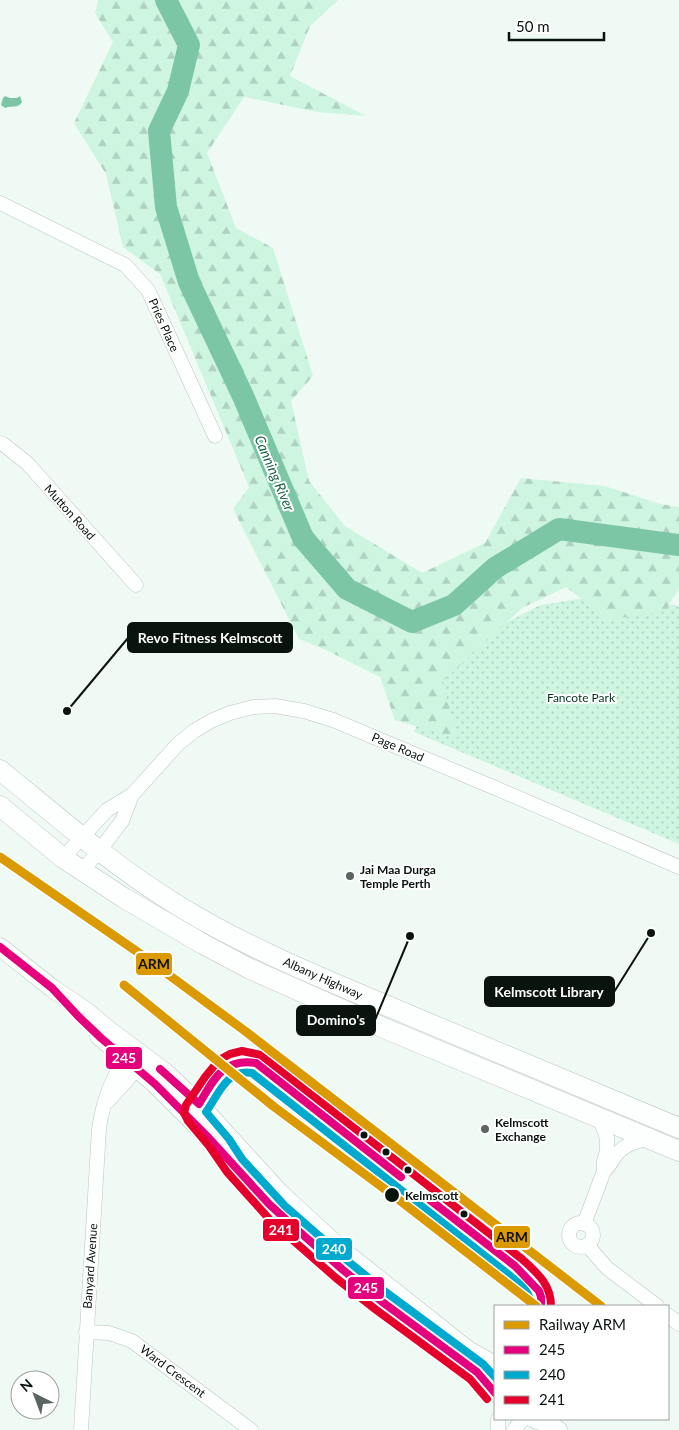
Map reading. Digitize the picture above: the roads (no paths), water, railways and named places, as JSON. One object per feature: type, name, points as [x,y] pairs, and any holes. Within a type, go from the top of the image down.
[{"type":"highway","name":"Albany Highway","points":[[0,770],[100,852],[148,887],[183,909],[224,931],[300,968],[679,1128]]},
{"type":"highway","name":"Albany Highway","points":[[0,806],[63,858],[82,871],[124,898],[250,969],[386,1029],[679,1152]]},
{"type":"highway","points":[[386,1029],[396,1009]]},
{"type":"main road","points":[[0,947],[52,988],[84,1022],[135,1058],[165,1072],[199,1104],[280,1193],[342,1250],[468,1350],[494,1364]]},
{"type":"main road","points":[[135,1058],[178,1107],[274,1208],[329,1258],[381,1301],[477,1372],[494,1392]]},
{"type":"main road","points":[[199,1104],[194,1112],[196,1116],[217,1140],[234,1165]]},
{"type":"main road","points":[[537,1420],[547,1423],[558,1430]]},
{"type":"street","name":"Pries Place","points":[[0,203],[124,265],[148,290],[215,436]]},
{"type":"street","name":"Mutton Road","points":[[0,443],[27,463],[136,586]]},
{"type":"street","name":"Page Road","points":[[63,858],[106,810],[132,795],[178,744],[194,732],[211,721],[230,713],[253,707],[275,706],[323,716],[679,867]]},
{"type":"street","name":"Page Road","points":[[82,871],[100,852],[122,821],[132,795]]},
{"type":"street","name":"Banyard Avenue","points":[[81,1430],[99,1129],[106,1104],[122,1087],[135,1058]]},
{"type":"street","points":[[584,1224],[604,1171],[607,1138],[600,1119]]},
{"type":"street","points":[[604,1171],[623,1148],[629,1144],[648,1139]]},
{"type":"street","points":[[578,1223],[584,1224],[590,1227],[593,1234],[592,1239],[583,1247],[575,1246],[569,1236],[571,1228],[578,1223]]},
{"type":"street","points":[[587,1245],[607,1268],[656,1305]]},
{"type":"street","points":[[669,1316],[679,1324]]},
{"type":"street","name":"Ward Crescent","points":[[86,1332],[109,1333],[132,1341],[251,1430]]},
{"type":"street","points":[[514,1430],[522,1420]]},
{"type":"waterway","name":"Canning River","points":[[166,0],[189,45],[178,91],[159,131],[166,207],[189,282],[243,396],[303,538],[347,589],[412,622],[454,605],[495,568],[559,529],[679,545]]},
{"type":"rail line","name":"ARM","points":[[0,857],[139,953],[245,1031],[600,1305]]},
{"type":"rail line","name":"ARM","points":[[124,985],[273,1106],[394,1196],[535,1305]]},
{"type":"place","name":"Revo Fitness Kelmscott","points":[[67,711]]},
{"type":"place","name":"Jai Maa Durga Temple Perth","points":[[350,876]]},
{"type":"place","name":"Kelmscott Library","points":[[651,933]]},
{"type":"place","name":"Domino's","points":[[410,936]]},
{"type":"place","name":"Kelmscott Exchange","points":[[485,1129]]},
{"type":"place","name":"Kelmscott","points":[[392,1195]]},
{"type":"park label","name":"Fancote Park","points":[[581,697]]}]
